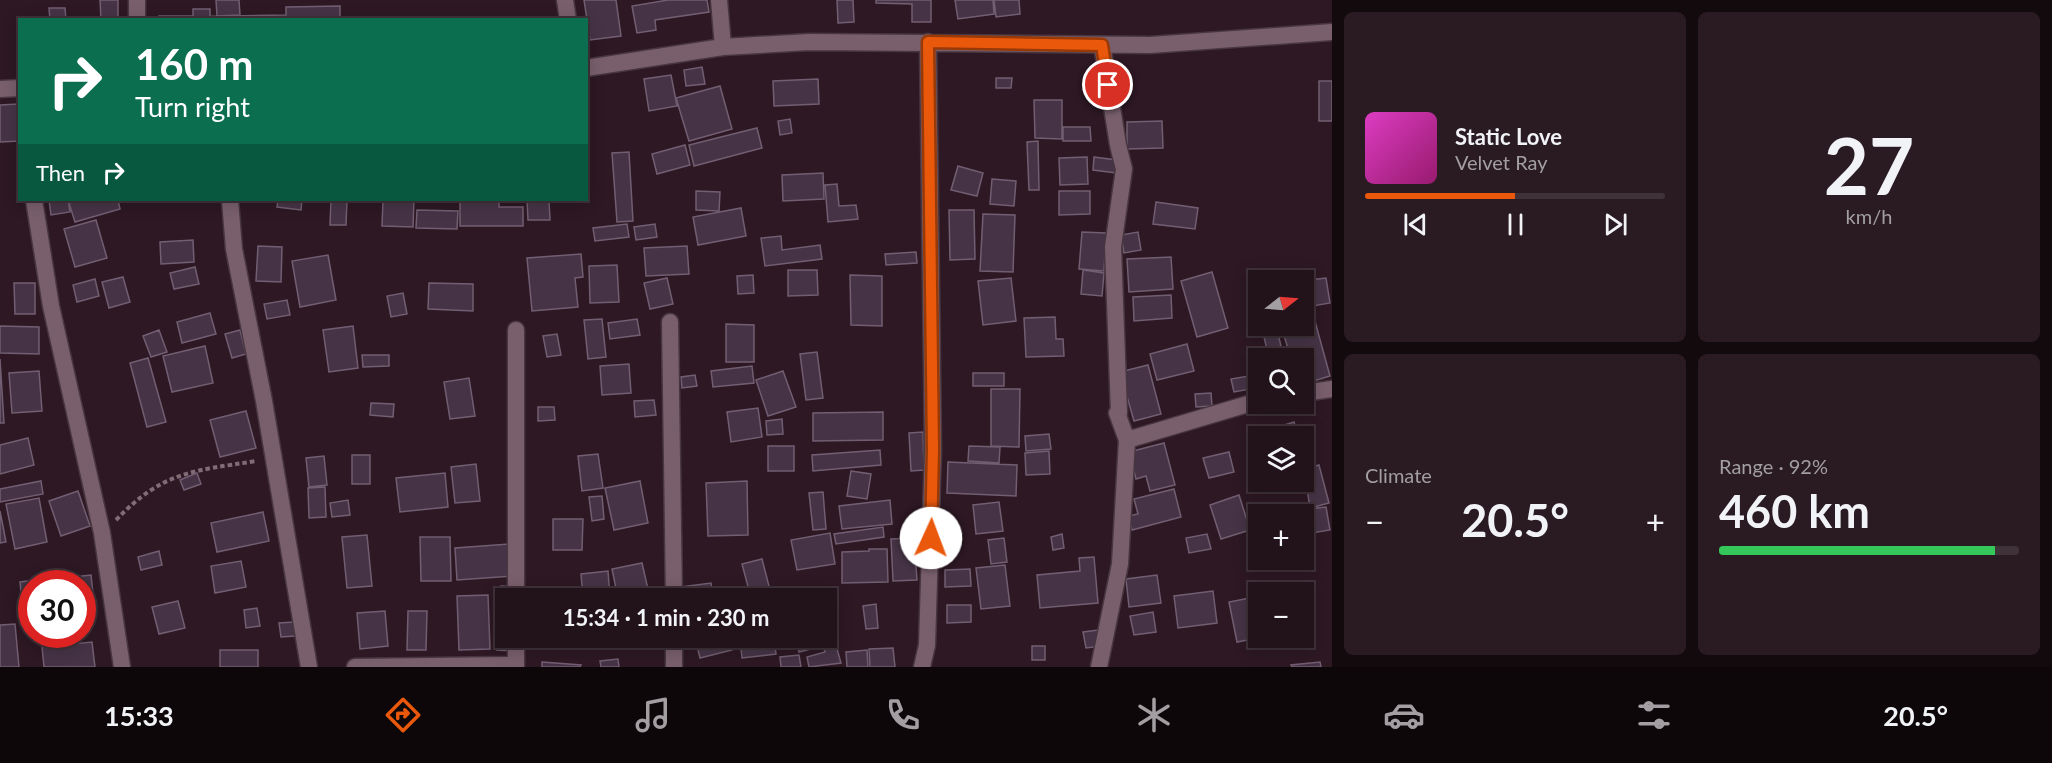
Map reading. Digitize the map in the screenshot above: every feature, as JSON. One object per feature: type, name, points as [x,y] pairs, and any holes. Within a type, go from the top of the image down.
[{"type":"street","points":[[137,0],[137,18]]},
{"type":"street","points":[[565,0],[568,18]]},
{"type":"street","points":[[719,0],[723,47]]},
{"type":"street","points":[[588,68],[723,47],[809,42],[1150,45],[1332,32]]},
{"type":"street","points":[[922,667],[927,645],[933,450],[928,42]]},
{"type":"street","points":[[1099,667],[1120,564],[1127,440],[1118,413],[1113,247],[1124,170],[1102,45]]},
{"type":"street","points":[[0,89],[18,88]]},
{"type":"street","points":[[34,201],[51,306],[102,533],[122,667]]},
{"type":"street","points":[[230,201],[234,249],[309,667]]},
{"type":"street","points":[[670,322],[674,588]]},
{"type":"street","points":[[516,330],[516,588]]},
{"type":"street","points":[[1314,391],[1332,388]]},
{"type":"street","points":[[1127,440],[1248,403]]},
{"type":"street","points":[[355,667],[508,665],[514,667],[515,648]]},
{"type":"street","points":[[674,648],[674,667]]},
{"type":"path","points":[[102,533],[150,489],[177,475],[273,458]]},
{"type":"building","points":[[100,0],[118,0],[118,18],[101,18]]},
{"type":"building","points":[[216,0],[239,0],[240,15],[217,16]]},
{"type":"building","points":[[584,0],[616,0],[621,36],[590,40]]},
{"type":"building","points":[[668,0],[707,0],[709,12],[655,20],[656,30],[637,33],[632,6]]},
{"type":"building","points":[[837,0],[853,0],[854,22],[838,23]]},
{"type":"building","points":[[876,0],[931,0],[931,22],[912,22],[912,4],[876,3]]},
{"type":"building","points":[[955,0],[993,0],[994,14],[958,19]]},
{"type":"building","points":[[994,0],[1019,0],[1020,14],[996,17]]},
{"type":"building","points":[[340,6],[340,18],[233,18],[233,16],[286,15],[286,7]]},
{"type":"building","points":[[49,8],[65,8],[66,18],[50,18]]},
{"type":"building","points":[[193,9],[210,9],[210,16],[230,18],[159,18],[159,16],[193,16]]},
{"type":"building","points":[[702,67],[705,84],[686,86],[684,70]]},
{"type":"building","points":[[671,75],[677,106],[649,111],[644,79]]},
{"type":"building","points":[[996,78],[1012,78],[1011,88],[996,88]]},
{"type":"building","points":[[818,79],[819,104],[774,106],[773,81]]},
{"type":"building","points":[[1319,81],[1332,81],[1332,121],[1319,121]]},
{"type":"building","points":[[720,86],[732,129],[689,141],[676,98]]},
{"type":"building","points":[[1034,100],[1062,100],[1062,139],[1035,138]]},
{"type":"building","points":[[18,104],[18,141],[0,142],[0,105]]},
{"type":"building","points":[[790,119],[792,133],[780,135],[778,121]]},
{"type":"building","points":[[1162,121],[1163,148],[1127,149],[1127,122]]},
{"type":"building","points":[[1063,127],[1090,127],[1091,141],[1063,141]]},
{"type":"building","points":[[757,128],[762,148],[694,166],[689,145]]},
{"type":"building","points":[[1038,141],[1039,190],[1029,190],[1027,142]]},
{"type":"building","points":[[685,145],[690,165],[657,174],[652,154]]},
{"type":"building","points":[[629,152],[633,221],[617,222],[612,153]]},
{"type":"building","points":[[1087,157],[1088,184],[1060,185],[1059,158]]},
{"type":"building","points":[[1094,157],[1117,160],[1116,173],[1093,170]]},
{"type":"building","points":[[958,166],[983,173],[977,196],[951,190]]},
{"type":"building","points":[[823,173],[824,199],[783,201],[782,175]]},
{"type":"building","points":[[992,179],[1016,181],[1014,206],[990,204]]},
{"type":"building","points":[[837,184],[839,206],[856,205],[858,219],[828,222],[825,185]]},
{"type":"building","points":[[696,191],[720,192],[719,211],[696,210]]},
{"type":"building","points":[[1059,191],[1090,191],[1090,214],[1059,215]]},
{"type":"building","points":[[49,201],[68,201],[70,212],[51,215]]},
{"type":"building","points":[[118,201],[120,209],[75,222],[69,203]]},
{"type":"building","points":[[278,201],[302,201],[301,210],[277,207]]},
{"type":"building","points":[[331,201],[347,201],[346,225],[330,225]]},
{"type":"building","points":[[383,201],[414,201],[413,227],[382,226]]},
{"type":"building","points":[[460,201],[499,201],[499,207],[523,207],[523,226],[460,226]]},
{"type":"building","points":[[527,201],[549,201],[550,220],[528,220]]},
{"type":"building","points":[[1156,202],[1198,208],[1195,229],[1153,224]]},
{"type":"building","points":[[741,208],[746,236],[698,245],[693,217]]},
{"type":"building","points":[[417,210],[458,211],[457,229],[416,228]]},
{"type":"building","points":[[949,210],[974,210],[975,259],[950,260]]},
{"type":"building","points":[[983,214],[1015,215],[1013,272],[980,271]]},
{"type":"building","points":[[96,220],[107,258],[75,267],[64,229]]},
{"type":"building","points":[[627,224],[629,237],[595,241],[593,228]]},
{"type":"building","points":[[655,224],[657,237],[636,240],[634,227]]},
{"type":"building","points":[[1082,232],[1106,233],[1104,271],[1079,269]]},
{"type":"building","points":[[1138,232],[1141,250],[1124,253],[1121,235]]},
{"type":"building","points":[[781,236],[782,250],[820,245],[822,259],[765,266],[761,238]]},
{"type":"building","points":[[193,240],[194,262],[161,264],[160,242]]},
{"type":"building","points":[[258,246],[282,247],[281,282],[256,281]]},
{"type":"building","points":[[687,246],[689,274],[646,276],[644,248]]},
{"type":"building","points":[[916,252],[917,263],[886,265],[885,254]]},
{"type":"building","points":[[581,254],[583,277],[575,278],[578,307],[532,311],[527,258]]},
{"type":"building","points":[[328,255],[336,300],[300,307],[292,261]]},
{"type":"building","points":[[1171,257],[1173,289],[1129,292],[1127,259]]},
{"type":"building","points":[[617,265],[619,302],[590,303],[589,266]]},
{"type":"building","points":[[195,267],[199,284],[174,289],[170,273]]},
{"type":"building","points":[[788,270],[817,270],[818,295],[788,296]]},
{"type":"building","points":[[1083,270],[1104,273],[1102,296],[1081,294]]},
{"type":"building","points":[[1212,272],[1228,328],[1197,337],[1181,281]]},
{"type":"building","points":[[753,275],[754,293],[738,294],[737,276]]},
{"type":"building","points":[[850,275],[882,276],[882,326],[851,325]]},
{"type":"building","points":[[123,277],[130,302],[109,308],[102,282]]},
{"type":"building","points":[[667,278],[673,304],[650,309],[644,283]]},
{"type":"building","points":[[1011,278],[1016,321],[983,325],[978,281]]},
{"type":"building","points":[[1326,278],[1330,303],[1314,306],[1314,279]]},
{"type":"building","points":[[95,279],[99,296],[77,302],[73,285]]},
{"type":"building","points":[[14,283],[35,283],[35,314],[15,314]]},
{"type":"building","points":[[429,283],[473,284],[473,311],[428,309]]},
{"type":"building","points":[[403,293],[407,314],[391,317],[387,296]]},
{"type":"building","points":[[1171,295],[1172,318],[1134,321],[1133,297]]},
{"type":"building","points":[[287,300],[290,315],[267,319],[264,304]]},
{"type":"building","points":[[210,313],[216,334],[182,343],[177,322]]},
{"type":"building","points":[[1055,317],[1056,339],[1063,339],[1064,356],[1026,357],[1024,318]]},
{"type":"building","points":[[1314,318],[1330,376],[1314,381],[1314,348],[1288,348],[1284,336],[1314,336]]},
{"type":"building","points":[[602,319],[606,357],[588,359],[584,320]]},
{"type":"building","points":[[637,319],[640,335],[610,339],[608,323]]},
{"type":"building","points":[[726,324],[754,325],[754,362],[726,362]]},
{"type":"building","points":[[0,326],[39,327],[39,354],[0,353]]},
{"type":"building","points":[[353,326],[358,368],[329,372],[323,330]]},
{"type":"building","points":[[159,330],[167,352],[151,357],[143,336]]},
{"type":"building","points":[[240,330],[246,354],[232,358],[225,334]]},
{"type":"building","points":[[557,334],[561,355],[547,357],[543,336]]},
{"type":"building","points":[[1264,336],[1278,336],[1281,346],[1267,348]]},
{"type":"building","points":[[1187,344],[1194,371],[1157,380],[1150,354]]},
{"type":"building","points":[[205,346],[213,383],[172,392],[163,356]]},
{"type":"building","points":[[817,352],[823,398],[806,400],[800,354]]},
{"type":"building","points":[[362,355],[389,355],[389,366],[363,367]]},
{"type":"building","points":[[148,358],[166,422],[147,427],[130,363]]},
{"type":"building","points":[[0,359],[4,423],[0,423]]},
{"type":"building","points":[[629,364],[631,393],[602,395],[600,366]]},
{"type":"building","points":[[1148,365],[1161,414],[1134,421],[1120,372]]},
{"type":"building","points":[[752,366],[754,383],[713,387],[711,371]]},
{"type":"building","points":[[39,371],[42,411],[12,413],[9,373]]},
{"type":"building","points":[[783,371],[796,407],[768,416],[756,380]]},
{"type":"building","points":[[973,373],[1004,373],[1004,386],[973,386]]},
{"type":"building","points":[[695,375],[697,386],[682,388],[681,377]]},
{"type":"building","points":[[1248,376],[1248,389],[1234,392],[1231,379]]},
{"type":"building","points":[[469,378],[475,416],[450,419],[444,382]]},
{"type":"building","points":[[991,389],[1020,389],[1019,447],[991,446]]},
{"type":"building","points":[[1211,393],[1212,406],[1196,407],[1195,394]]},
{"type":"building","points":[[654,400],[656,415],[635,417],[634,401]]},
{"type":"building","points":[[371,403],[394,404],[393,417],[370,415]]},
{"type":"building","points":[[538,407],[554,407],[555,420],[538,421]]},
{"type":"building","points":[[758,408],[762,437],[731,442],[727,412]]},
{"type":"building","points":[[246,411],[256,448],[220,457],[210,420]]},
{"type":"building","points":[[883,412],[883,440],[813,441],[813,413]]},
{"type":"building","points":[[782,419],[783,434],[767,435],[766,421]]},
{"type":"building","points":[[1294,422],[1295,426],[1281,426]]},
{"type":"building","points":[[923,432],[924,470],[911,471],[909,433]]},
{"type":"building","points":[[1049,434],[1051,449],[1026,451],[1025,436]]},
{"type":"building","points":[[28,438],[34,465],[0,474],[0,445]]},
{"type":"building","points":[[1164,443],[1175,485],[1150,491],[1146,476],[1136,479],[1129,452]]},
{"type":"building","points":[[768,446],[794,446],[794,471],[768,471]]},
{"type":"building","points":[[969,446],[1000,447],[999,463],[968,461]]},
{"type":"building","points":[[880,450],[881,465],[813,471],[812,455]]},
{"type":"building","points":[[1049,451],[1050,474],[1026,475],[1025,453]]},
{"type":"building","points":[[1229,452],[1234,472],[1209,478],[1203,458]]},
{"type":"building","points":[[598,454],[603,488],[582,491],[578,456]]},
{"type":"building","points":[[352,455],[370,455],[370,484],[352,484]]},
{"type":"building","points":[[324,456],[327,485],[309,487],[306,458]]},
{"type":"building","points":[[948,462],[1017,465],[1016,496],[947,493]]},
{"type":"building","points":[[476,464],[480,501],[455,503],[451,467]]},
{"type":"building","points":[[1319,465],[1329,503],[1314,507],[1314,504],[1309,504],[1308,492],[1314,492],[1314,466]]},
{"type":"building","points":[[851,471],[871,474],[867,499],[847,496]]},
{"type":"building","points":[[197,473],[201,484],[184,490],[180,480]]},
{"type":"building","points":[[445,473],[448,507],[400,512],[396,478]]},
{"type":"building","points":[[41,481],[43,494],[0,502],[0,489]]},
{"type":"building","points":[[640,481],[648,523],[614,530],[605,488]]},
{"type":"building","points":[[747,481],[748,535],[708,536],[706,483]]},
{"type":"building","points":[[325,487],[326,517],[309,518],[308,488]]},
{"type":"building","points":[[1174,489],[1181,517],[1132,530],[1128,516],[1138,514],[1134,499]]},
{"type":"building","points":[[78,491],[90,526],[61,536],[49,501]]},
{"type":"building","points":[[823,492],[826,529],[813,530],[809,493]]},
{"type":"building","points":[[1239,495],[1248,531],[1221,539],[1210,505]]},
{"type":"building","points":[[602,496],[604,519],[592,521],[589,497]]},
{"type":"building","points":[[39,498],[47,542],[15,549],[6,504]]},
{"type":"building","points":[[348,500],[350,515],[332,517],[330,503]]},
{"type":"building","points":[[890,500],[892,524],[842,529],[839,506]]},
{"type":"building","points":[[999,502],[1003,531],[976,534],[973,505]]},
{"type":"building","points":[[1326,507],[1330,530],[1314,533],[1314,508]]},
{"type":"building","points":[[0,511],[6,542],[0,543]]},
{"type":"building","points":[[263,512],[269,541],[217,552],[211,523]]},
{"type":"building","points":[[553,519],[583,519],[582,550],[553,550]]},
{"type":"building","points":[[883,527],[884,537],[836,544],[834,534]]},
{"type":"building","points":[[830,533],[835,564],[797,570],[791,540]]},
{"type":"building","points":[[1062,534],[1064,548],[1053,550],[1051,537]]},
{"type":"building","points":[[1207,534],[1211,549],[1189,553],[1186,538]]},
{"type":"building","points":[[367,535],[372,586],[347,588],[342,537]]},
{"type":"building","points":[[420,537],[450,537],[451,581],[421,581]]},
{"type":"building","points":[[914,538],[917,580],[893,581],[891,539]]},
{"type":"building","points":[[1004,538],[1007,562],[991,564],[988,540]]},
{"type":"building","points":[[509,544],[512,576],[457,580],[455,548]]},
{"type":"building","points":[[869,549],[887,549],[888,582],[842,583],[842,552],[869,551]]},
{"type":"building","points":[[159,551],[162,565],[141,570],[138,557]]},
{"type":"building","points":[[1094,557],[1098,603],[1040,608],[1037,575],[1080,571],[1079,558]]},
{"type":"building","points":[[762,559],[769,588],[748,588],[742,564]]},
{"type":"building","points":[[241,561],[246,587],[215,593],[211,566]]},
{"type":"building","points":[[642,563],[648,588],[616,588],[612,569]]},
{"type":"building","points":[[1005,565],[1010,606],[981,609],[976,568]]},
{"type":"building","points":[[970,569],[971,586],[945,587],[945,570]]},
{"type":"building","points":[[608,571],[609,588],[582,588],[581,574]]},
{"type":"building","points":[[1157,575],[1161,603],[1129,607],[1126,579]]},
{"type":"building","points":[[711,583],[712,588],[681,588]]},
{"type":"building","points":[[501,586],[517,587],[517,588],[501,588]]},
{"type":"building","points":[[1213,591],[1217,623],[1178,628],[1174,596]]},
{"type":"building","points":[[488,595],[490,649],[459,650],[457,596]]},
{"type":"building","points":[[1248,598],[1248,640],[1237,642],[1229,602]]},
{"type":"building","points":[[178,601],[185,628],[159,634],[152,607]]},
{"type":"building","points":[[876,604],[878,628],[866,629],[863,606]]},
{"type":"building","points":[[947,605],[971,605],[971,622],[947,623]]},
{"type":"building","points":[[257,608],[260,626],[246,628],[244,610]]},
{"type":"building","points":[[385,611],[388,646],[360,649],[357,613]]},
{"type":"building","points":[[408,611],[427,611],[426,650],[407,650]]},
{"type":"building","points":[[1153,612],[1156,632],[1134,635],[1130,616]]},
{"type":"building","points":[[294,622],[295,636],[281,637],[279,623]]},
{"type":"building","points":[[15,624],[19,667],[0,667],[0,625]]},
{"type":"building","points":[[1098,630],[1101,646],[1086,648],[1083,632]]},
{"type":"building","points":[[1032,646],[1045,646],[1045,660],[1032,660]]},
{"type":"building","points":[[42,648],[93,648],[95,667],[44,667]]},
{"type":"building","points":[[497,648],[513,648],[513,651],[497,650]]},
{"type":"building","points":[[698,648],[732,648],[732,650],[700,658]]},
{"type":"building","points":[[741,648],[775,648],[776,654],[742,658]]},
{"type":"building","points":[[798,648],[815,648],[799,652]]},
{"type":"building","points":[[824,648],[837,648],[841,663],[809,667],[807,657],[825,652]]},
{"type":"building","points":[[893,648],[895,667],[870,667],[869,649]]},
{"type":"building","points":[[220,650],[258,650],[258,667],[220,667]]},
{"type":"building","points":[[867,650],[868,667],[847,667],[846,652]]},
{"type":"building","points":[[799,655],[801,667],[781,667],[780,657]]},
{"type":"building","points":[[618,659],[619,667],[601,667],[600,661]]},
{"type":"building","points":[[542,662],[581,665],[580,667],[542,667]]},
{"type":"building","points":[[1320,662],[1321,667],[1292,667],[1291,665]]},
{"type":"route","points":[[931,538],[933,450],[928,42],[1102,45],[1108,85]]}]
